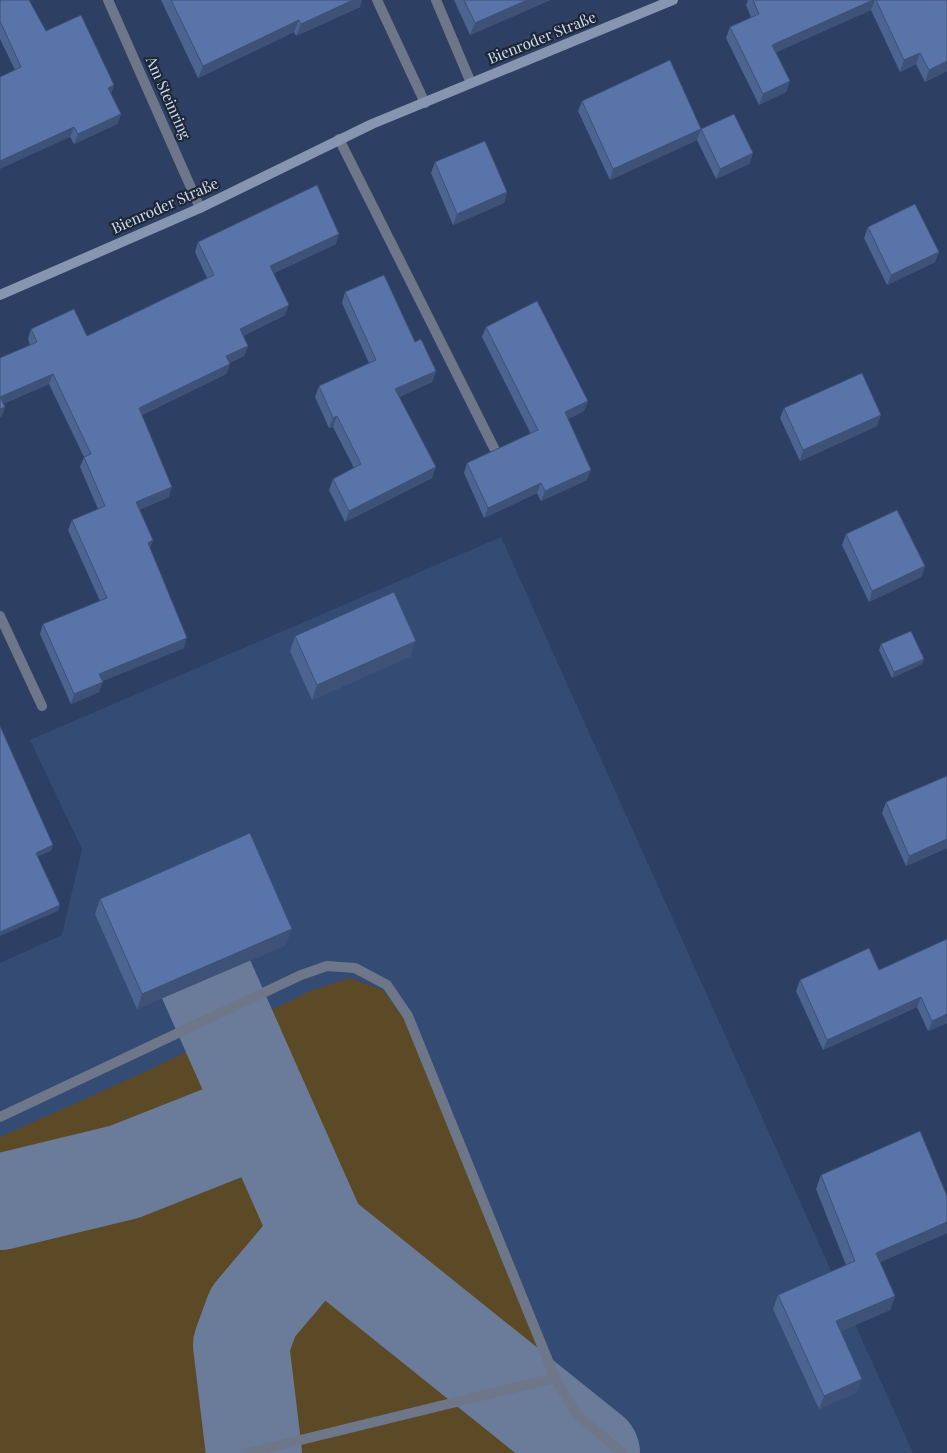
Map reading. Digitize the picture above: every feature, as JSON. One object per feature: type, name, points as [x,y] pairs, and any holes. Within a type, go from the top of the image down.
[{"type":"street","name":"Am Steinring","points":[[108,0],[200,208]]},
{"type":"street","points":[[378,0],[425,103]]},
{"type":"street","points":[[436,0],[471,83]]},
{"type":"street","name":"Bienroder Straße","points":[[0,295],[200,208],[339,139],[673,0]]},
{"type":"street","points":[[339,139],[494,448]]},
{"type":"street","points":[[0,616],[42,706]]},
{"type":"street","points":[[0,1116],[301,975],[327,966],[355,968],[387,985],[408,1016],[555,1378],[577,1415],[622,1453]]},
{"type":"street","points":[[247,1453],[555,1378]]},
{"type":"shaded area","points":[[501,537],[913,1453],[0,1453],[0,963],[62,935],[82,849],[30,740]]},
{"type":"shaded area","points":[[350,978],[383,990],[405,1019],[539,1351],[587,1441],[602,1453],[0,1453],[0,1137],[147,1071],[310,991]]},
{"type":"building","points":[[0,0],[29,0],[46,31],[81,15],[114,85],[108,88],[121,114],[78,134],[74,127],[0,161],[0,77],[21,67],[0,21]]},
{"type":"building","points":[[171,0],[353,0],[301,24],[299,20],[203,66]]},
{"type":"building","points":[[464,0],[527,0],[475,23]]},
{"type":"building","points":[[753,0],[873,0],[772,45],[790,81],[763,94],[730,27],[759,14]]},
{"type":"building","points":[[876,0],[947,0],[947,61],[929,70],[920,53],[904,60]]},
{"type":"building","points":[[670,60],[701,129],[613,169],[582,101]]},
{"type":"building","points":[[734,114],[753,153],[720,169],[701,129]]},
{"type":"building","points":[[485,141],[507,192],[457,214],[435,162]]},
{"type":"building","points":[[317,185],[339,234],[270,266],[289,305],[240,329],[248,346],[226,356],[230,364],[139,408],[172,487],[136,502],[153,540],[148,543],[187,638],[99,674],[103,682],[74,694],[43,624],[107,598],[72,520],[105,506],[84,457],[91,454],[53,374],[0,397],[0,358],[37,342],[31,329],[74,309],[87,336],[214,275],[198,242]]},
{"type":"building","points":[[915,204],[939,252],[891,275],[868,227]]},
{"type":"building","points":[[384,275],[415,342],[421,339],[436,371],[395,389],[436,467],[349,511],[333,479],[361,464],[337,416],[333,418],[319,386],[376,360],[345,292]]},
{"type":"building","points":[[537,301],[588,401],[565,412],[591,470],[545,491],[541,483],[488,508],[467,463],[538,430],[486,327]]},
{"type":"building","points":[[862,373],[881,415],[803,450],[784,408]]},
{"type":"building","points":[[0,397],[5,407],[0,409]]},
{"type":"building","points":[[897,510],[925,566],[872,591],[846,534]]},
{"type":"building","points":[[394,592],[416,641],[317,685],[295,636]]},
{"type":"building","points":[[911,631],[924,659],[894,672],[881,644]]},
{"type":"building","points":[[0,726],[53,845],[36,853],[60,905],[0,932]]},
{"type":"building","points":[[947,776],[947,839],[909,856],[886,802]]},
{"type":"building","points":[[250,833],[292,929],[142,994],[100,899]]},
{"type":"building","points":[[947,939],[947,1014],[932,1021],[921,997],[827,1040],[800,980],[869,948],[879,970]]},
{"type":"building","points":[[920,1131],[947,1196],[947,1222],[876,1253],[895,1296],[836,1321],[862,1379],[824,1396],[778,1295],[855,1261],[821,1175]]},
{"type":"taxiway","points":[[206,979],[319,1234],[592,1453]]},
{"type":"taxiway","points":[[0,1202],[124,1172],[266,1116]]},
{"type":"taxiway","points":[[254,1453],[241,1345],[253,1312],[319,1234]]}]
